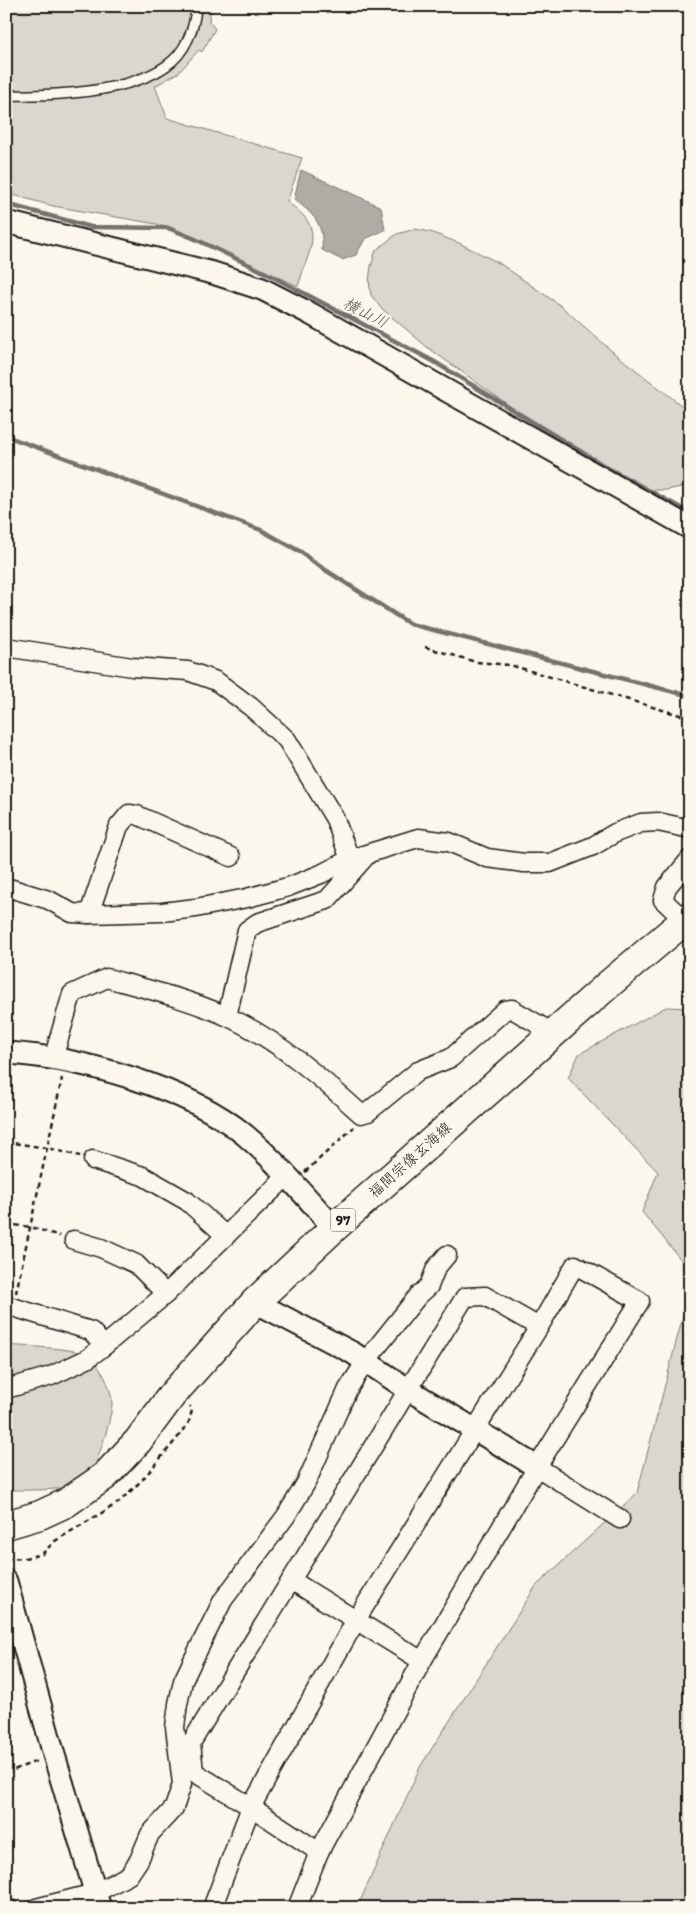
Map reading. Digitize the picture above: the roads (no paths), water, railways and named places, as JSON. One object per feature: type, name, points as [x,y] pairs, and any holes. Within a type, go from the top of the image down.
[{"type":"main road","name":"福間宗像玄海線","points":[[6,1525],[40,1515],[66,1503],[104,1476],[138,1441],[172,1395],[255,1302],[334,1228],[553,1033],[687,918]]},
{"type":"street","points":[[6,222],[212,273],[262,289],[370,347],[690,528]]},
{"type":"street","points":[[6,647],[132,667],[188,670],[216,681],[251,708],[287,740],[359,857]]},
{"type":"street","points":[[89,914],[119,826],[129,814],[137,815],[231,857]]},
{"type":"street","points":[[6,887],[49,900],[72,913],[170,911],[247,898],[304,880],[359,857],[418,838],[449,842],[487,858],[524,863],[550,863],[593,846],[615,833],[640,823],[658,822],[690,829]]},
{"type":"street","points":[[226,1016],[247,930],[257,924],[327,900],[359,857]]},
{"type":"street","points":[[687,918],[663,900],[667,887],[690,859]]},
{"type":"street","points":[[59,1060],[72,994],[107,978],[173,996],[226,1016],[292,1056],[321,1078],[361,1114],[368,1112],[418,1071],[451,1058],[505,1010],[512,1009],[553,1033]]},
{"type":"street","points":[[6,1053],[59,1060],[150,1084],[208,1110],[244,1134],[334,1228]]},
{"type":"street","points":[[93,1160],[144,1176],[180,1196],[226,1236]]},
{"type":"street","points":[[6,1389],[51,1376],[87,1358],[104,1346],[166,1294],[226,1236],[290,1180]]},
{"type":"street","points":[[74,1240],[101,1248],[136,1264],[166,1294]]},
{"type":"street","points":[[36,1908],[98,1900],[129,1875],[139,1860],[150,1834],[174,1808],[182,1784],[175,1727],[183,1681],[223,1600],[286,1516],[306,1484],[348,1390],[366,1362],[418,1296],[429,1286],[436,1268],[447,1255]]},
{"type":"street","points":[[212,1908],[251,1807],[356,1620],[539,1327],[575,1265],[640,1301],[537,1466],[422,1661],[319,1852],[297,1908]]},
{"type":"street","points":[[319,1852],[194,1772],[191,1743],[465,1297],[485,1296],[539,1327]]},
{"type":"street","points":[[255,1302],[366,1362],[620,1519]]},
{"type":"street","points":[[10,1306],[91,1331],[104,1346]]},
{"type":"street","points":[[291,1580],[422,1661]]},
{"type":"street","points":[[6,1581],[54,1755],[98,1900]]},
{"type":"lane","points":[[6,95],[72,94],[109,87],[149,76],[168,65],[182,50],[190,36],[196,15],[196,6]]},
{"type":"waterway","name":"横山川","points":[[6,204],[91,227],[168,228],[193,238],[260,270],[433,361],[606,467],[690,513]]},
{"type":"waterway","points":[[6,436],[261,530],[301,552],[313,562],[410,624],[690,696]]}]
